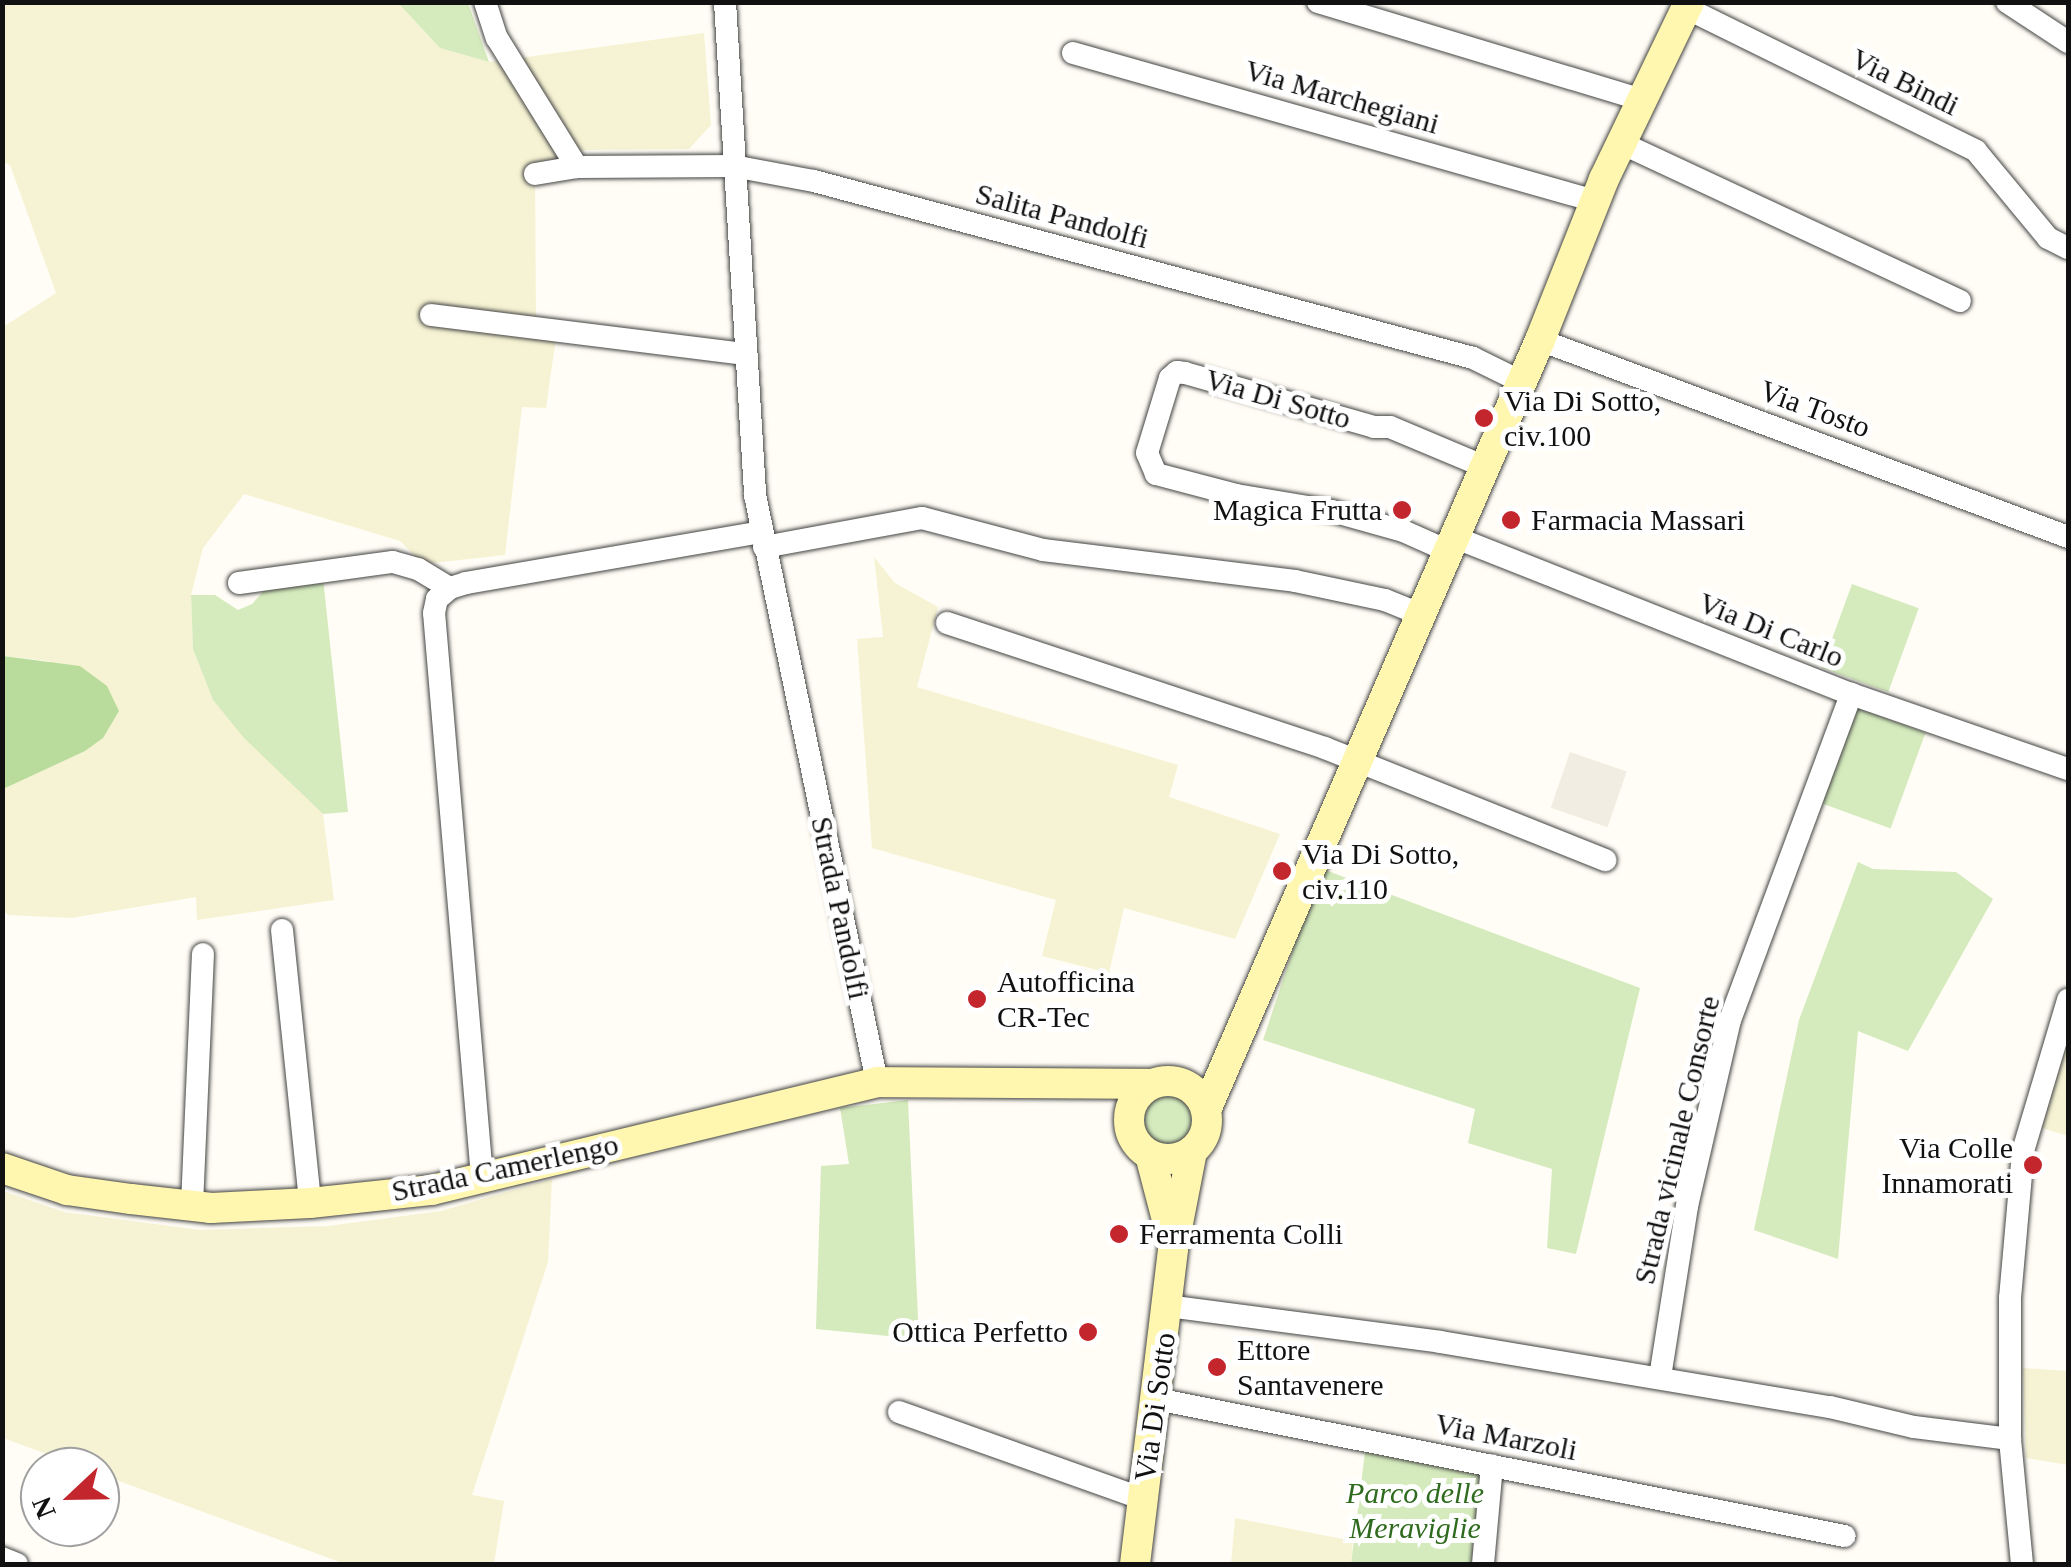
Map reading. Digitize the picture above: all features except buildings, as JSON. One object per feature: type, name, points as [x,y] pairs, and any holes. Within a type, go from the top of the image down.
[{"type":"street","points":[[485,2],[497,38],[577,168]]},
{"type":"street","name":"Strada Pandolfi","points":[[724,2],[746,354],[763,540],[877,1082]]},
{"type":"street","points":[[1318,2],[1642,100]]},
{"type":"street","points":[[2007,2],[2068,42]]},
{"type":"street","points":[[1242,1028],[1202,1063],[1133,1101],[1129,1125],[1132,1137],[1150,1154],[1172,1159],[1192,1150],[1205,1132],[1206,1110],[1242,1028],[1420,614],[1540,340],[1595,202],[1688,5]]},
{"type":"street","name":"Via Bindi","points":[[1688,5],[1976,151],[2048,238],[2068,248]]},
{"type":"street","name":"Via Marchegiani","points":[[1073,53],[1595,202]]},
{"type":"street","points":[[1622,143],[1960,302]]},
{"type":"street","name":"Salita Pandolfi","points":[[535,174],[577,168],[733,166],[814,180],[1473,358],[1522,382]]},
{"type":"street","points":[[431,315],[746,354]]},
{"type":"street","name":"Via Tosto","points":[[1540,340],[2068,537]]},
{"type":"street","name":"Via Di Sotto","points":[[1451,544],[1332,511],[1236,495],[1156,474],[1147,453],[1170,378],[1176,372],[1186,372],[1390,427],[1485,467]]},
{"type":"street","points":[[482,1177],[434,613],[438,599],[450,588],[922,518],[1044,550],[1295,582],[1384,600],[1420,614]]},
{"type":"street","name":"Via Di Carlo","points":[[1451,544],[1851,694],[2068,769]]},
{"type":"street","points":[[239,584],[393,562],[418,569],[450,588]]},
{"type":"street","points":[[947,623],[1357,760],[1606,860]]},
{"type":"street","name":"Strada vicinale Consorte","points":[[1660,1378],[1686,1206],[1730,1020],[1851,694]]},
{"type":"street","points":[[282,930],[310,1204]]},
{"type":"street","points":[[192,1205],[203,954]]},
{"type":"street","points":[[2022,1564],[2010,1439],[2010,1298],[2024,1151],[2068,1000]]},
{"type":"street","points":[[877,1082],[934,1080],[1082,1087],[1162,1082],[1193,1090],[1206,1110]]},
{"type":"street","name":"Strada Camerlengo","points":[[2,1168],[67,1190],[192,1205],[310,1204],[432,1190],[877,1082]]},
{"type":"street","points":[[1082,1087],[1112,1106],[1129,1125]]},
{"type":"street","name":"Via Di Sotto","points":[[1134,1564],[1174,1249],[1192,1150]]},
{"type":"street","name":"Via Di Sotto","points":[[1150,1154],[1174,1249]]},
{"type":"street","points":[[1168,1306],[1660,1378],[1914,1427],[2010,1439]]},
{"type":"street","name":"Via Marzoli","points":[[1156,1399],[1845,1536]]},
{"type":"street","points":[[898,1412],[1143,1499]]},
{"type":"street","points":[[1483,1564],[1492,1465]]},
{"type":"shaded area","points":[[3,3],[398,3],[440,48],[489,62],[704,33],[711,125],[689,149],[585,150],[535,174],[536,316],[558,323],[546,408],[522,407],[505,555],[423,564],[400,541],[244,494],[203,548],[191,595],[193,649],[213,700],[323,814],[334,900],[197,920],[196,897],[71,918],[8,915],[2,909],[3,789],[103,738],[49,661],[3,656],[3,327],[56,293],[10,165],[3,162]]},
{"type":"shaded area","points":[[874,557],[895,583],[938,607],[917,687],[1178,765],[1169,797],[1280,834],[1235,939],[1124,908],[1109,973],[1042,956],[1056,900],[872,848],[857,639],[883,637]]},
{"type":"shaded area","points":[[1570,752],[1627,772],[1608,827],[1551,808]]},
{"type":"shaded area","points":[[2068,1015],[2068,1136],[2036,1126]]},
{"type":"shaded area","points":[[552,1179],[548,1262],[472,1495],[504,1501],[494,1564],[345,1564],[120,1481],[120,1447],[28,1447],[3,1438],[3,1191],[64,1212],[200,1230],[328,1226],[441,1211]]},
{"type":"shaded area","points":[[2023,1368],[2068,1371],[2068,1465],[2026,1458]]},
{"type":"shaded area","points":[[1235,1518],[1353,1541],[1351,1564],[1231,1564]]},
{"type":"green space","points":[[398,3],[468,3],[489,62],[440,48]]},
{"type":"green space","points":[[323,578],[348,812],[323,814],[244,738],[213,700],[193,649],[191,595],[215,595],[238,610],[252,604],[268,586]]},
{"type":"green space","points":[[1852,584],[1919,608],[1888,692],[1822,668]]},
{"type":"green space","points":[[3,656],[80,666],[107,686],[119,711],[103,738],[85,751],[3,789]]},
{"type":"green space","points":[[1855,707],[1925,733],[1891,829],[1820,803]]},
{"type":"green space","points":[[1858,862],[1873,869],[1956,872],[1993,899],[1908,1051],[1858,1031],[1838,1259],[1754,1230],[1799,1020]]},
{"type":"green space","points":[[1320,868],[1640,988],[1576,1254],[1547,1248],[1552,1169],[1468,1143],[1475,1109],[1263,1040]]},
{"type":"green space","points":[[1168,1096],[1185,1103],[1192,1120],[1185,1137],[1168,1144],[1151,1137],[1144,1120],[1151,1103]]},
{"type":"green space","points":[[908,1100],[919,1339],[816,1329],[821,1166],[849,1164],[840,1108]]},
{"type":"green space","name":"Parco delle Meraviglie","points":[[1366,1444],[1484,1470],[1471,1564],[1351,1564]]},
{"type":"place","name":"Via Di Sotto, civ.100","points":[[1484,418]]},
{"type":"place","name":"Magica Frutta","points":[[1402,510]]},
{"type":"place","name":"Farmacia Massari","points":[[1511,520]]},
{"type":"place","name":"Via Di Sotto, civ.110","points":[[1282,871]]},
{"type":"place","name":"Autofficina CR-Tec","points":[[977,999]]},
{"type":"place","name":"Via Colle Innamorati","points":[[2033,1165]]},
{"type":"place","name":"Ferramenta Colli","points":[[1119,1234]]},
{"type":"place","name":"Ottica Perfetto","points":[[1088,1332]]},
{"type":"place","name":"Ettore Santavenere","points":[[1217,1367]]}]
